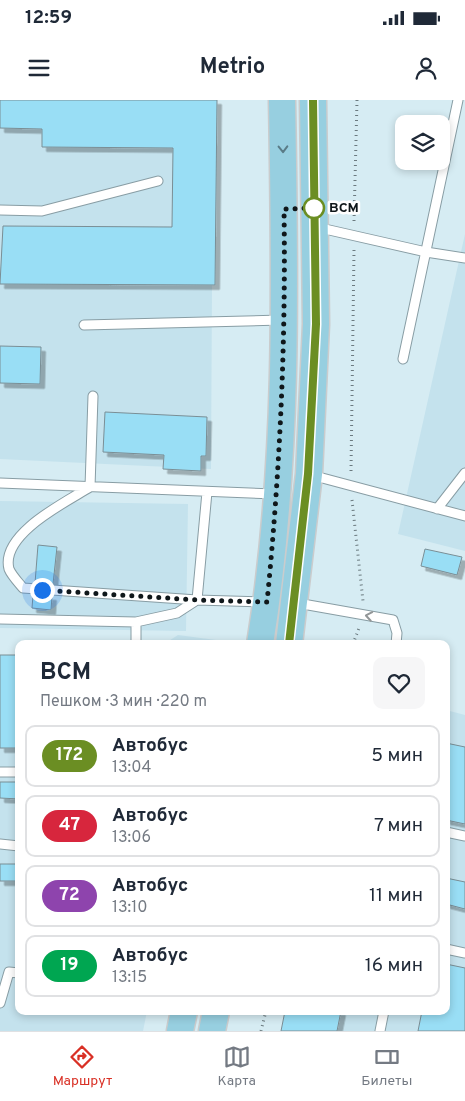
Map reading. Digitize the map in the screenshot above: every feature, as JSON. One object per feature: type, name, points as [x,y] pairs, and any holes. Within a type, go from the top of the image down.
[{"type":"main road","points":[[261,640],[267,602],[277,494],[286,320],[282,100]]},
{"type":"main road","points":[[290,640],[308,474],[316,324],[313,100]]},
{"type":"main road","points":[[180,1031],[183,1015]]},
{"type":"main road","points":[[212,1031],[215,1015]]},
{"type":"lane","points":[[403,359],[458,100]]},
{"type":"lane","points":[[0,210],[42,211],[158,181]]},
{"type":"lane","points":[[314,226],[426,252],[465,258]]},
{"type":"lane","points":[[84,325],[286,320]]},
{"type":"lane","points":[[90,487],[93,396]]},
{"type":"lane","points":[[438,509],[465,473]]},
{"type":"lane","points":[[308,474],[465,516]]},
{"type":"lane","points":[[0,483],[277,494]]},
{"type":"lane","points":[[90,487],[24,528],[10,546],[8,569],[23,588],[197,600],[267,602]]},
{"type":"lane","points":[[197,600],[207,492]]},
{"type":"lane","points":[[0,619],[136,622],[177,613],[197,600]]},
{"type":"lane","points":[[295,602],[393,620],[397,633],[396,640]]},
{"type":"lane","points":[[136,622],[136,640]]},
{"type":"lane","points":[[0,772],[15,772]]},
{"type":"lane","points":[[450,833],[465,836]]},
{"type":"lane","points":[[0,844],[15,846]]},
{"type":"lane","points":[[450,950],[465,953]]},
{"type":"lane","points":[[0,1002],[9,972],[15,973]]},
{"type":"lane","points":[[380,1031],[383,1015]]},
{"type":"path","points":[[355,640],[365,615],[351,486],[354,236],[358,100]]},
{"type":"path","points":[[261,1031],[265,1015]]},
{"type":"shaded area","points":[[0,100],[213,100],[211,469],[0,459]]},
{"type":"shaded area","points":[[465,234],[465,551],[398,534]]},
{"type":"shaded area","points":[[0,501],[188,504],[186,631],[0,628]]},
{"type":"shaded area","points":[[178,635],[216,640],[170,640]]},
{"type":"shaded area","points":[[0,655],[15,655],[15,1015],[146,1015],[143,1031],[0,1031]]},
{"type":"shaded area","points":[[450,711],[465,715],[465,1031],[284,1031],[287,1015],[450,1015]]},
{"type":"building","points":[[0,100],[217,100],[215,285],[0,284],[3,226],[172,227],[173,148],[42,147],[42,129],[0,128]]},
{"type":"building","points":[[0,346],[41,347],[40,384],[0,383]]},
{"type":"building","points":[[105,412],[207,417],[206,456],[201,456],[201,471],[163,469],[164,455],[103,452]]},
{"type":"building","points":[[38,545],[57,547],[53,584],[35,583]]},
{"type":"building","points":[[425,549],[462,557],[457,575],[421,566]]},
{"type":"building","points":[[33,595],[52,596],[51,610],[32,608]]},
{"type":"building","points":[[0,655],[15,655],[15,748],[0,748]]},
{"type":"building","points":[[450,744],[465,747],[465,824],[450,821]]},
{"type":"building","points":[[0,782],[15,782],[15,799],[0,798]]},
{"type":"building","points":[[0,864],[15,864],[15,881],[0,881]]},
{"type":"building","points":[[450,879],[465,882],[465,909],[450,905]]},
{"type":"building","points":[[450,965],[465,968],[465,1031],[418,1031],[421,1015],[450,1015]]},
{"type":"building","points":[[284,1015],[340,1015],[337,1031],[281,1031]]},
{"type":"bus line","name":"172","points":[[290,640],[308,474],[316,324],[313,100]]},
{"type":"place","name":"ВСМ","points":[[314,208]]},
{"type":"route","points":[[42,590],[197,600],[267,602],[277,494],[286,320],[284,209],[314,208]]}]
